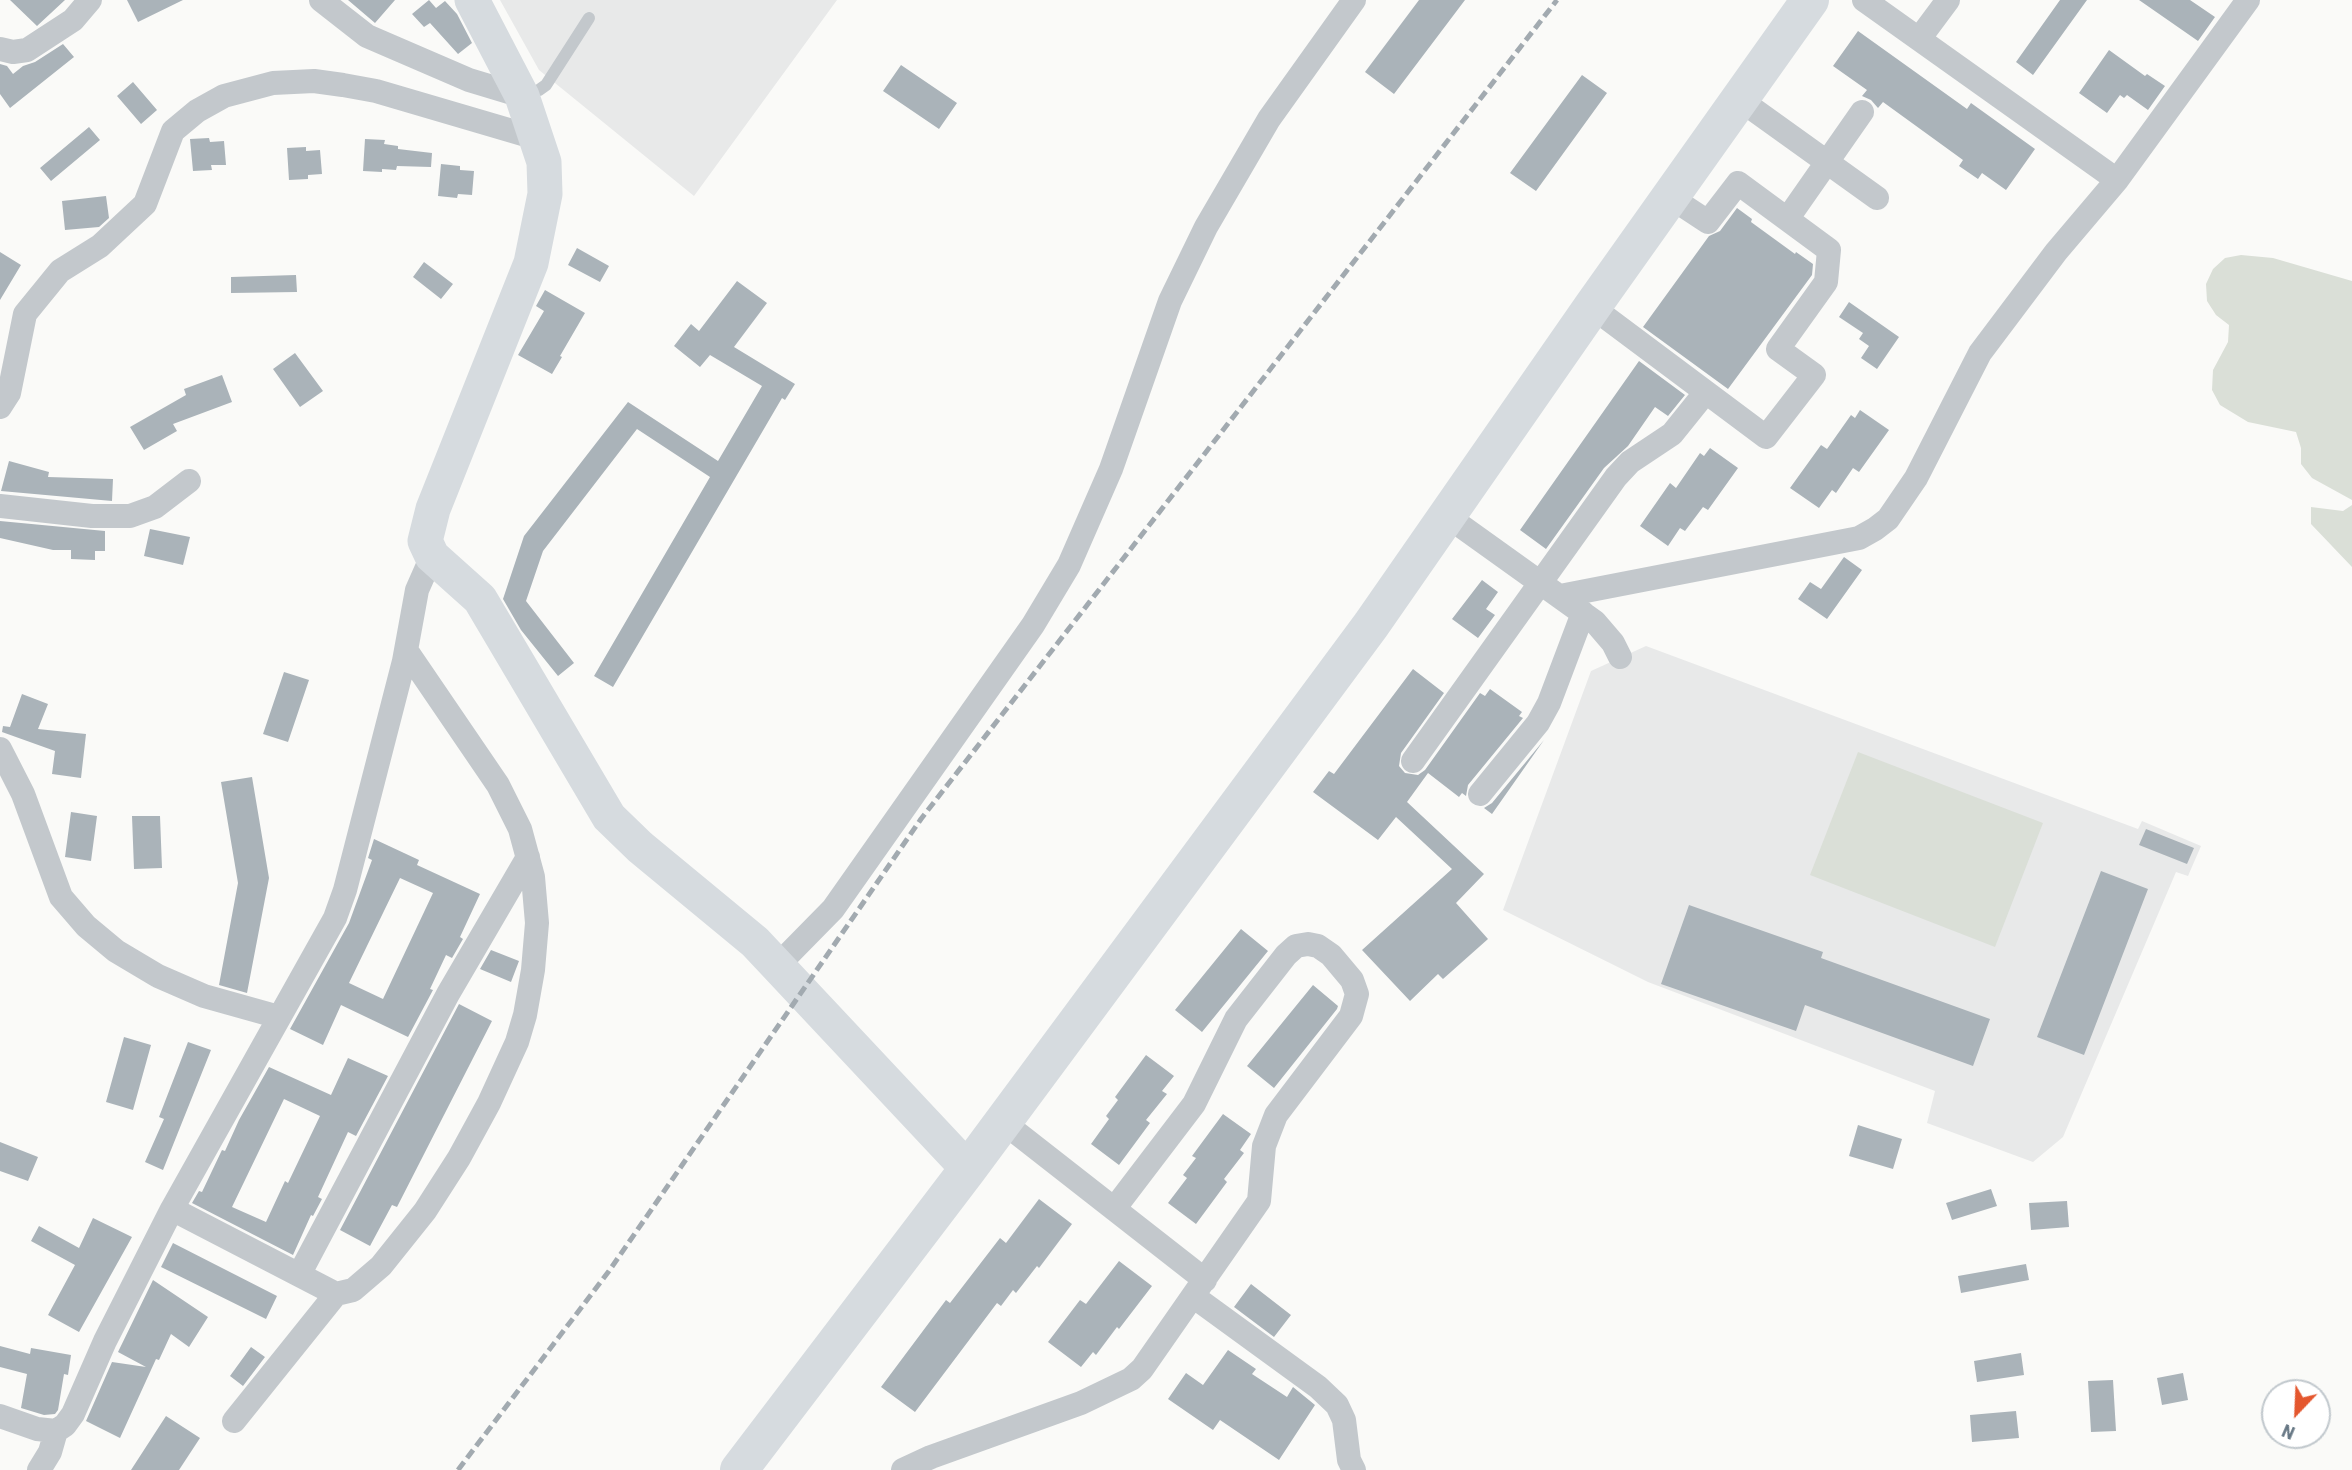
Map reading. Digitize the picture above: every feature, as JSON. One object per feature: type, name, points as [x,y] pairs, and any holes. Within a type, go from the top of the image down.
[{"type":"main road","points":[[472,0],[522,96],[544,162],[545,194],[534,251],[433,509],[425,541],[432,556],[480,599],[610,817],[640,847],[755,942],[968,1169]]},
{"type":"main road","points":[[739,1470],[968,1169],[1371,625],[1810,0]]},
{"type":"street","points":[[0,49],[13,52],[27,50],[73,20],[90,0]]},
{"type":"street","points":[[321,0],[367,36],[469,80],[522,96]]},
{"type":"street","points":[[1864,0],[2117,180]]},
{"type":"street","points":[[1919,39],[1948,0]]},
{"type":"street","points":[[1560,596],[1859,538],[1888,519],[1916,478],[1980,353],[2056,251],[2117,180],[2248,0]]},
{"type":"street","points":[[777,966],[833,909],[1033,625],[1069,565],[1100,493],[1170,301],[1206,227],[1269,119],[1344,4]]},
{"type":"street","points":[[0,407],[12,384],[25,314],[60,271],[100,246],[145,204],[173,131],[197,111],[225,96],[274,83],[314,81],[376,91],[536,138]]},
{"type":"street","points":[[1740,99],[1877,198]]},
{"type":"street","points":[[1788,218],[1862,112]]},
{"type":"street","points":[[1592,307],[1766,437],[1814,375],[1778,349],[1826,282],[1829,250],[1738,183],[1708,222],[1670,197]]},
{"type":"street","points":[[1413,761],[1616,477],[1630,462],[1672,434],[1705,393]]},
{"type":"street","points":[[0,506],[102,517],[130,516],[155,507],[189,481]]},
{"type":"street","points":[[1447,516],[1595,622],[1613,643],[1620,657]]},
{"type":"street","points":[[39,1470],[50,1451],[56,1431],[65,1425],[73,1414],[105,1341],[172,1209],[335,918],[345,890],[406,650],[417,590],[432,556]]},
{"type":"street","points":[[1480,794],[1538,723],[1549,703],[1583,613]]},
{"type":"street","points":[[234,1421],[336,1294],[353,1290],[381,1266],[425,1211],[459,1158],[489,1103],[517,1042],[525,1016],[537,923],[533,877],[520,829],[498,785],[406,650]]},
{"type":"street","points":[[0,749],[23,794],[61,897],[86,926],[116,951],[158,976],[204,996],[279,1017]]},
{"type":"street","points":[[299,1275],[449,994],[528,857]]},
{"type":"street","points":[[903,1470],[910,1465],[1081,1403],[1131,1379],[1142,1369],[1259,1201],[1264,1146],[1276,1115],[1351,1016],[1357,994],[1352,980],[1331,955],[1318,946],[1308,944],[1296,946],[1286,955],[1236,1019],[1194,1104],[1114,1209]]},
{"type":"street","points":[[1003,1122],[1114,1209],[1199,1288],[1337,1405],[1343,1420],[1349,1460],[1354,1470]]},
{"type":"street","points":[[172,1209],[336,1294]]},
{"type":"street","points":[[0,1416],[37,1429],[56,1431]]},
{"type":"lane","points":[[522,96],[546,85],[589,18]]},
{"type":"shaded area","points":[[500,0],[837,0],[694,196],[539,70]]},
{"type":"shaded area","points":[[2241,255],[2273,258],[2352,281],[2352,500],[2312,478],[2301,464],[2301,448],[2296,432],[2248,422],[2220,405],[2212,390],[2213,370],[2228,342],[2229,325],[2216,315],[2207,301],[2206,284],[2213,269],[2225,258]]},
{"type":"shaded area","points":[[2352,505],[2352,567],[2311,524],[2311,507],[2343,511]]},
{"type":"shaded area","points":[[1646,646],[2138,829],[2142,821],[2201,846],[2188,876],[2176,872],[2063,1137],[2033,1162],[1927,1123],[1935,1091],[1648,982],[1503,910],[1591,671]]},
{"type":"shaded area","points":[[1858,752],[2043,823],[1995,947],[1810,875]]},
{"type":"building","points":[[10,0],[65,0],[37,26]]},
{"type":"building","points":[[127,0],[183,0],[138,22]]},
{"type":"building","points":[[348,0],[395,0],[375,23]]},
{"type":"building","points":[[429,0],[436,8],[445,1],[457,14],[472,43],[458,54],[430,23],[424,27],[412,14]]},
{"type":"building","points":[[1419,0],[1465,0],[1394,94],[1365,72]]},
{"type":"building","points":[[2060,0],[2087,0],[2033,75],[2016,62]]},
{"type":"building","points":[[2139,0],[2190,0],[2215,17],[2198,41]]},
{"type":"building","points":[[1858,31],[1967,109],[1971,103],[2035,149],[2006,190],[1982,173],[1978,179],[1959,166],[1963,160],[1883,102],[1878,108],[1871,100],[1862,96],[1867,90],[1833,66]]},
{"type":"building","points":[[63,44],[74,57],[10,108],[0,94],[0,64],[7,66],[13,74]]},
{"type":"building","points":[[2109,50],[2145,76],[2147,74],[2165,86],[2148,110],[2127,95],[2124,98],[2120,95],[2107,113],[2079,93]]},
{"type":"building","points":[[901,65],[957,103],[939,129],[883,91]]},
{"type":"building","points":[[1582,75],[1607,93],[1536,191],[1510,173]]},
{"type":"building","points":[[133,82],[157,110],[141,124],[117,96]]},
{"type":"building","points":[[89,127],[100,140],[51,181],[40,168]]},
{"type":"building","points":[[209,138],[210,142],[224,141],[226,165],[211,165],[212,170],[193,171],[190,139]]},
{"type":"building","points":[[365,139],[385,140],[384,144],[398,146],[398,149],[432,153],[431,167],[397,166],[396,170],[363,171]]},
{"type":"building","points":[[306,147],[306,151],[320,150],[322,174],[308,175],[308,179],[289,180],[287,148]]},
{"type":"building","points":[[441,164],[474,171],[472,195],[458,194],[457,198],[438,196]]},
{"type":"building","points":[[106,196],[109,218],[99,227],[65,230],[62,201]]},
{"type":"building","points":[[1737,208],[1752,219],[1751,222],[1813,264],[1812,275],[1728,389],[1643,327],[1709,236],[1720,231]]},
{"type":"building","points":[[577,248],[609,266],[600,282],[568,265]]},
{"type":"building","points":[[0,252],[21,265],[0,300]]},
{"type":"building","points":[[424,262],[453,284],[441,299],[413,277]]},
{"type":"building","points":[[296,275],[297,292],[231,293],[231,277]]},
{"type":"building","points":[[737,281],[767,303],[734,347],[795,384],[785,400],[782,398],[613,687],[594,676],[710,477],[637,429],[543,551],[526,601],[574,663],[558,676],[521,630],[503,599],[524,536],[628,402],[718,461],[762,386],[710,355],[700,367],[674,346],[691,324],[699,331]]},
{"type":"building","points":[[545,290],[585,313],[552,374],[518,355],[544,311],[536,306]]},
{"type":"building","points":[[1849,302],[1899,337],[1877,369],[1861,358],[1869,346],[1859,339],[1863,333],[1839,317]]},
{"type":"building","points":[[295,353],[323,391],[300,407],[273,369]]},
{"type":"building","points":[[1639,361],[1685,395],[1668,416],[1655,407],[1628,446],[1604,468],[1546,549],[1520,530]]},
{"type":"building","points":[[222,375],[232,402],[173,424],[177,431],[144,450],[130,427],[186,395],[184,389]]},
{"type":"building","points":[[1860,410],[1889,430],[1859,472],[1853,468],[1836,493],[1832,490],[1819,508],[1790,488],[1821,445],[1827,449],[1851,415],[1855,418]]},
{"type":"building","points":[[1710,448],[1738,468],[1708,510],[1703,507],[1685,531],[1680,528],[1668,546],[1640,526],[1670,483],[1676,488],[1700,453],[1704,456]]},
{"type":"building","points":[[9,461],[49,472],[48,477],[113,479],[112,501],[1,491]]},
{"type":"building","points":[[0,521],[105,531],[105,551],[95,551],[95,560],[71,559],[71,550],[53,550],[0,538]]},
{"type":"building","points":[[150,529],[190,537],[183,565],[144,556]]},
{"type":"building","points":[[1844,557],[1862,570],[1827,619],[1798,599],[1810,582],[1821,589]]},
{"type":"building","points":[[1482,580],[1498,592],[1486,609],[1495,615],[1478,638],[1452,619]]},
{"type":"building","points":[[1413,669],[1444,693],[1401,753],[1399,766],[1405,773],[1418,775],[1425,770],[1480,693],[1485,696],[1490,689],[1522,712],[1519,716],[1523,718],[1468,785],[1466,796],[1462,793],[1459,797],[1428,773],[1407,802],[1484,874],[1456,903],[1488,939],[1443,979],[1438,974],[1410,1001],[1362,950],[1452,869],[1396,817],[1378,840],[1313,792],[1329,771],[1334,774]]},
{"type":"building","points":[[284,672],[309,680],[288,742],[263,734]]},
{"type":"building","points":[[22,694],[48,704],[38,729],[86,734],[81,778],[52,774],[55,751],[2,732],[3,726],[10,727]]},
{"type":"building","points":[[1544,740],[1492,814],[1484,808],[1492,803]]},
{"type":"building","points":[[252,777],[269,878],[247,993],[219,985],[238,883],[221,782]]},
{"type":"building","points":[[71,812],[97,816],[91,861],[65,857]]},
{"type":"building","points":[[132,816],[160,816],[162,868],[134,869]]},
{"type":"building","points":[[2146,829],[2194,848],[2187,864],[2139,845]]},
{"type":"building","points":[[374,839],[419,860],[417,865],[480,894],[460,937],[463,939],[452,958],[446,955],[430,989],[433,990],[408,1037],[341,1005],[323,1045],[290,1029],[349,923],[372,860],[368,858]],"holes":[[[400,878],[433,893],[383,999],[349,983]]]},
{"type":"building","points":[[2101,871],[2148,889],[2084,1055],[2037,1037]]},
{"type":"building","points":[[1689,905],[1823,952],[1821,958],[1990,1019],[1973,1066],[1805,1005],[1796,1031],[1661,984]]},
{"type":"building","points":[[1241,929],[1268,951],[1202,1032],[1175,1010]]},
{"type":"building","points":[[491,950],[519,961],[511,982],[480,969]]},
{"type":"building","points":[[1313,985],[1338,1006],[1337,1009],[1274,1088],[1247,1066]]},
{"type":"building","points":[[459,1004],[492,1021],[397,1207],[392,1205],[370,1246],[340,1230]]},
{"type":"building","points":[[124,1037],[151,1045],[133,1110],[106,1102]]},
{"type":"building","points":[[188,1042],[211,1050],[163,1170],[145,1162],[164,1119],[159,1117]]},
{"type":"building","points":[[1146,1055],[1174,1076],[1162,1091],[1167,1094],[1146,1120],[1150,1123],[1119,1165],[1091,1144],[1109,1119],[1106,1116],[1118,1100],[1115,1097]]},
{"type":"building","points":[[348,1058],[388,1076],[356,1136],[348,1132],[318,1197],[322,1199],[313,1216],[311,1215],[293,1255],[192,1203],[199,1191],[202,1192],[222,1150],[225,1151],[269,1067],[331,1095]],"holes":[[[284,1099],[320,1116],[266,1222],[232,1207]]]},
{"type":"building","points":[[1223,1114],[1251,1134],[1240,1150],[1244,1153],[1224,1179],[1227,1182],[1196,1224],[1168,1203],[1187,1178],[1183,1175],[1196,1158],[1192,1156]]},
{"type":"building","points":[[1858,1125],[1902,1139],[1893,1169],[1849,1156]]},
{"type":"building","points":[[0,1142],[38,1157],[28,1181],[0,1171]]},
{"type":"building","points":[[1991,1189],[1997,1206],[1952,1220],[1946,1203]]},
{"type":"building","points":[[1039,1199],[1072,1224],[1039,1268],[1037,1266],[1016,1293],[1013,1290],[1001,1306],[997,1303],[915,1412],[881,1387],[946,1300],[950,1303],[1000,1238],[1006,1243]]},
{"type":"building","points":[[2067,1201],[2069,1227],[2031,1230],[2029,1203]]},
{"type":"building","points":[[93,1218],[132,1237],[79,1332],[48,1315],[75,1265],[31,1241],[39,1226],[79,1248]]},
{"type":"building","points":[[173,1243],[277,1296],[266,1319],[161,1267]]},
{"type":"building","points":[[1119,1261],[1152,1286],[1119,1329],[1117,1327],[1096,1355],[1093,1352],[1081,1367],[1048,1342],[1080,1300],[1086,1304]]},
{"type":"building","points":[[2026,1264],[2029,1280],[1961,1293],[1958,1276]]},
{"type":"building","points":[[153,1280],[208,1317],[189,1347],[171,1334],[159,1360],[156,1359],[120,1438],[86,1421],[112,1362],[146,1367],[118,1352]]},
{"type":"building","points":[[1251,1284],[1291,1315],[1274,1337],[1234,1307]]},
{"type":"building","points":[[0,1346],[30,1354],[31,1348],[71,1355],[68,1375],[64,1374],[55,1414],[44,1415],[21,1408],[27,1374],[0,1367]]},
{"type":"building","points":[[251,1347],[265,1357],[243,1386],[230,1376]]},
{"type":"building","points":[[1228,1350],[1256,1369],[1252,1374],[1287,1397],[1293,1387],[1315,1405],[1279,1460],[1220,1420],[1213,1430],[1168,1399],[1186,1373],[1203,1385]]},
{"type":"building","points":[[2021,1353],[2024,1375],[1977,1382],[1974,1361]]},
{"type":"building","points":[[2183,1373],[2188,1400],[2162,1405],[2157,1378]]},
{"type":"building","points":[[2113,1380],[2116,1431],[2091,1432],[2088,1381]]},
{"type":"building","points":[[2016,1411],[2019,1438],[1972,1442],[1970,1415]]},
{"type":"building","points":[[166,1416],[200,1438],[179,1470],[131,1470]]},
{"type":"railway","points":[[458,1470],[609,1271],[921,819],[1557,0]]}]
